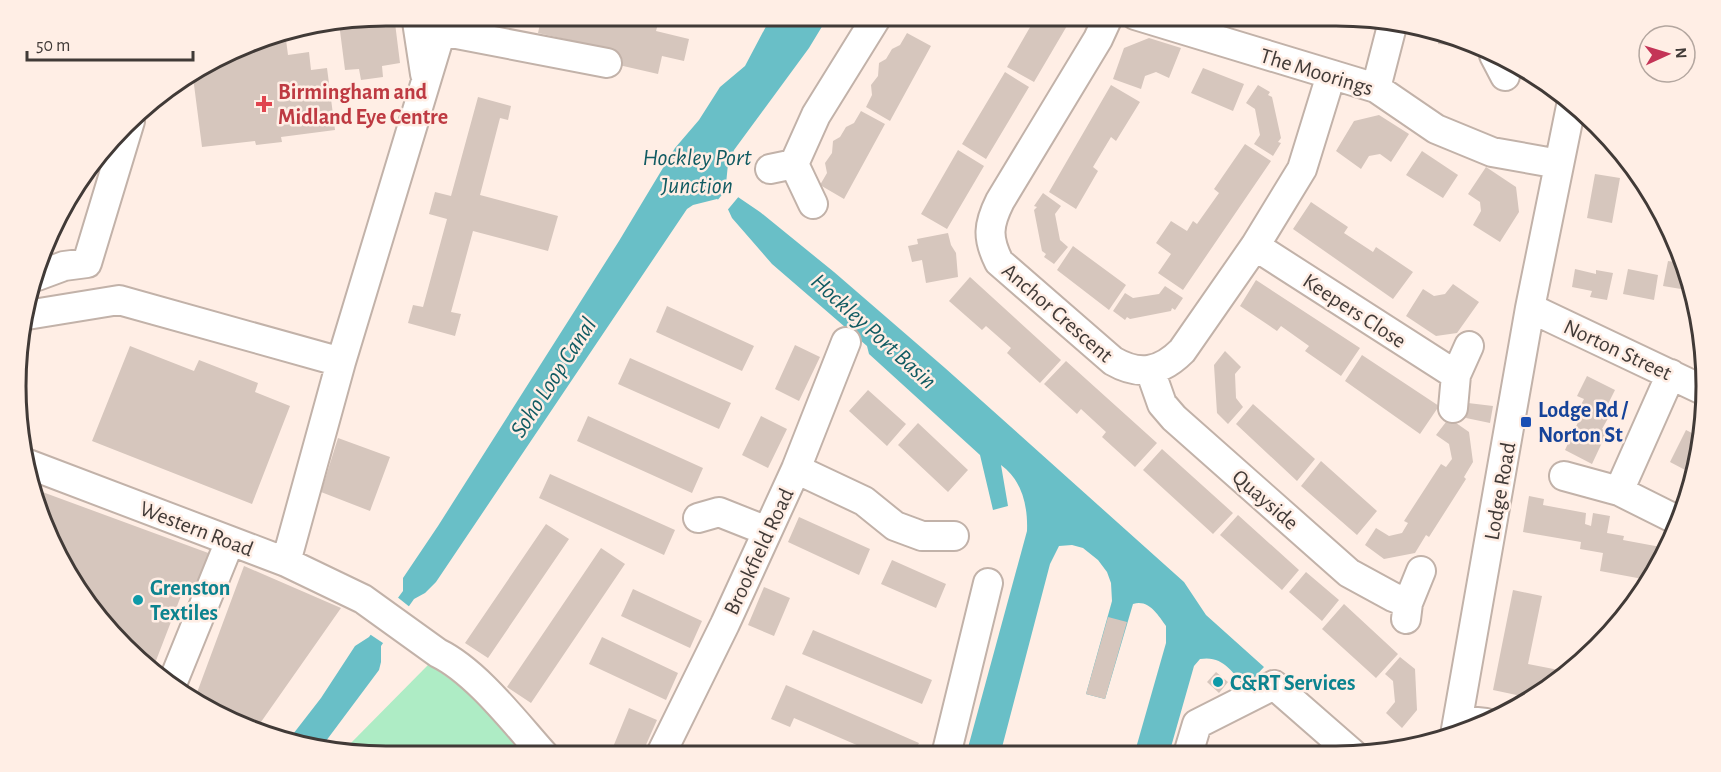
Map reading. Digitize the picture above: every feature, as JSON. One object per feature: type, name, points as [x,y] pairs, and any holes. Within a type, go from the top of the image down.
[{"type":"street","points":[[417,25],[426,82]]},
{"type":"street","points":[[286,562],[340,362],[443,25]]},
{"type":"street","points":[[452,25],[607,63]]},
{"type":"street","points":[[813,204],[782,166],[872,25]]},
{"type":"street","name":"Anchor Crescent","points":[[1104,25],[994,212],[990,234],[991,247],[999,261],[1113,361],[1127,369],[1150,370]]},
{"type":"street","name":"The Moorings","points":[[1168,25],[1376,88],[1436,129],[1492,152],[1559,164]]},
{"type":"street","points":[[1376,88],[1391,30]]},
{"type":"street","points":[[1150,370],[1163,367],[1182,351],[1255,246],[1302,169],[1331,75]]},
{"type":"street","name":"Lodge Road","points":[[1457,725],[1530,308],[1570,112]]},
{"type":"street","points":[[44,273],[64,266],[87,263],[125,137]]},
{"type":"street","name":"Keepers Close","points":[[1255,246],[1456,375]]},
{"type":"street","points":[[32,314],[119,300],[340,362]]},
{"type":"street","name":"Norton Street","points":[[1530,308],[1696,386]]},
{"type":"street","name":"Brookfield Road","points":[[665,746],[725,624],[796,469],[846,342]]},
{"type":"street","points":[[1453,408],[1456,375],[1469,346]]},
{"type":"street","name":"Quayside","points":[[1150,370],[1162,404],[1174,417],[1349,573],[1394,597],[1407,611],[1421,571]]},
{"type":"street","points":[[1619,491],[1671,374]]},
{"type":"street","points":[[796,469],[864,501],[892,535],[954,536]]},
{"type":"street","name":"Western Road","points":[[36,472],[286,562],[363,599],[438,653],[450,659],[481,685],[536,746]]},
{"type":"street","points":[[1564,476],[1619,491],[1671,517]]},
{"type":"street","points":[[698,518],[719,512],[767,531]]},
{"type":"street","points":[[175,678],[230,541]]},
{"type":"street","points":[[948,746],[988,583]]},
{"type":"street","points":[[1190,746],[1197,724],[1274,685],[1344,746]]},
{"type":"green space","points":[[429,664],[479,700],[523,746],[362,746],[350,744]]},
{"type":"water","points":[[767,25],[823,25],[809,48],[734,150],[728,164],[726,184],[735,195],[760,212],[834,272],[945,368],[1184,582],[1206,615],[1264,667],[1245,687],[1221,662],[1208,658],[1200,659],[1194,666],[1171,746],[1137,746],[1166,643],[1166,626],[1148,606],[1133,604],[1105,699],[1086,694],[1112,601],[1111,583],[1107,572],[1098,560],[1083,548],[1072,545],[1059,546],[1050,564],[1002,746],[968,746],[1027,531],[1025,503],[1019,486],[1001,465],[1008,506],[993,510],[980,455],[869,354],[867,346],[772,264],[732,218],[726,205],[717,199],[693,205],[687,209],[436,582],[425,593],[414,599],[381,646],[379,670],[326,741],[293,734],[321,698],[355,646],[369,637],[403,591],[403,578],[619,241],[675,148],[699,120],[720,87],[745,66]]},
{"type":"pier","points":[[730,185],[740,195],[725,213],[724,206],[716,202]]},
{"type":"pier","points":[[396,596],[411,608],[386,645],[368,633]]},
{"type":"building","name":"Birmingham and Midland Eye Centre","points":[[395,25],[400,63],[382,66],[383,77],[361,80],[359,69],[345,70],[340,29]]},
{"type":"building","points":[[540,25],[658,25],[656,31],[689,39],[684,61],[662,56],[658,74],[597,60],[600,47],[538,33]]},
{"type":"building","points":[[1031,25],[1067,25],[1034,82],[1007,67]]},
{"type":"building","points":[[907,33],[931,46],[890,121],[866,107],[872,95],[871,85],[878,76],[879,63],[886,59],[892,49],[900,45]]},
{"type":"building","points":[[1149,38],[1181,48],[1169,78],[1156,72],[1145,76],[1141,89],[1113,79],[1124,48]]},
{"type":"building","name":"Birmingham and Midland Eye Centre","points":[[286,40],[288,55],[309,52],[311,70],[327,68],[335,130],[281,137],[282,142],[256,145],[255,141],[202,147],[194,81],[248,53]]},
{"type":"building","points":[[1203,68],[1244,84],[1233,111],[1191,93]]},
{"type":"building","points":[[1005,72],[1029,87],[986,159],[962,144]]},
{"type":"building","points":[[1111,85],[1140,102],[1116,141],[1111,137],[1093,167],[1098,171],[1076,209],[1049,192]]},
{"type":"building","points":[[1258,85],[1270,92],[1268,95],[1272,97],[1281,138],[1278,142],[1281,143],[1273,156],[1254,144],[1260,135],[1255,109],[1246,103]]},
{"type":"building","points":[[478,97],[511,106],[508,120],[500,118],[480,195],[558,216],[548,251],[473,231],[451,312],[461,314],[455,336],[408,323],[413,305],[423,307],[447,219],[429,214],[435,192],[451,196]]},
{"type":"building","points":[[861,111],[885,124],[844,199],[820,185],[827,173],[825,163],[832,153],[833,141],[840,137],[846,127],[854,123]]},
{"type":"building","points":[[1379,115],[1409,134],[1391,162],[1380,154],[1369,156],[1361,169],[1336,151],[1354,121]]},
{"type":"building","points":[[1245,144],[1271,161],[1183,290],[1158,273],[1171,254],[1156,243],[1171,221],[1187,231],[1193,221],[1197,224],[1219,193],[1214,189]]},
{"type":"building","points":[[958,150],[984,166],[947,229],[921,214]]},
{"type":"building","points":[[1422,151],[1458,175],[1443,198],[1406,175]]},
{"type":"building","points":[[1486,167],[1516,187],[1519,212],[1500,242],[1473,225],[1481,211],[1480,202],[1468,194]]},
{"type":"building","points":[[1595,174],[1620,178],[1612,223],[1587,218]]},
{"type":"building","points":[[1043,193],[1061,206],[1055,214],[1060,240],[1068,247],[1054,264],[1044,257],[1046,254],[1042,251],[1034,210],[1037,207],[1034,206]]},
{"type":"building","points":[[1311,202],[1348,227],[1344,233],[1373,252],[1376,247],[1413,272],[1393,299],[1293,229]]},
{"type":"building","points":[[948,233],[956,253],[958,277],[926,283],[922,260],[912,262],[908,246],[918,244],[917,239]]},
{"type":"building","points":[[1073,246],[1126,285],[1109,310],[1057,270]]},
{"type":"building","points":[[1668,261],[1673,262],[1682,289],[1663,286]]},
{"type":"building","points":[[1575,269],[1596,274],[1596,270],[1613,273],[1607,300],[1590,297],[1592,291],[1572,287]]},
{"type":"building","points":[[1628,269],[1658,275],[1654,300],[1623,294]]},
{"type":"building","points":[[970,277],[1061,360],[1040,383],[1007,353],[1011,348],[986,326],[982,330],[949,301]]},
{"type":"building","points":[[1256,280],[1360,348],[1341,376],[1305,351],[1309,346],[1281,326],[1277,331],[1240,306]]},
{"type":"building","points":[[1453,284],[1479,302],[1457,333],[1436,336],[1406,316],[1423,289],[1434,296],[1445,294]]},
{"type":"building","points":[[1165,286],[1183,298],[1175,310],[1172,308],[1171,311],[1130,319],[1127,317],[1125,320],[1113,311],[1125,293],[1133,298],[1159,294]]},
{"type":"building","points":[[667,306],[754,346],[742,371],[656,332]]},
{"type":"building","points":[[795,345],[820,357],[799,401],[775,389]]},
{"type":"building","points":[[130,346],[194,371],[199,360],[258,383],[255,392],[290,406],[252,504],[92,441]]},
{"type":"building","points":[[1225,351],[1241,367],[1235,374],[1236,398],[1243,407],[1228,424],[1217,413],[1214,365]]},
{"type":"building","points":[[1362,355],[1439,406],[1420,434],[1345,381]]},
{"type":"building","points":[[630,358],[731,403],[719,429],[618,384]]},
{"type":"building","points":[[1066,361],[1157,443],[1135,467],[1102,437],[1106,432],[1081,409],[1077,414],[1044,384]]},
{"type":"building","points":[[1587,376],[1615,390],[1605,410],[1611,413],[1602,429],[1607,432],[1592,464],[1565,450],[1580,418],[1575,416],[1584,399],[1577,396]]},
{"type":"building","points":[[868,390],[906,424],[887,446],[849,411]]},
{"type":"building","points":[[1468,403],[1493,406],[1490,423],[1466,418]]},
{"type":"building","points":[[1253,404],[1315,459],[1297,481],[1236,424]]},
{"type":"building","points":[[588,416],[703,468],[692,493],[577,441]]},
{"type":"building","points":[[761,416],[787,429],[768,468],[742,455]]},
{"type":"building","points":[[1449,418],[1469,432],[1473,462],[1464,477],[1466,479],[1429,537],[1426,535],[1415,553],[1384,559],[1365,545],[1376,528],[1389,536],[1402,533],[1408,523],[1404,521],[1441,464],[1446,467],[1452,459],[1449,444],[1436,435]]},
{"type":"building","points":[[918,423],[968,470],[948,492],[898,445]]},
{"type":"building","points":[[1686,430],[1692,433],[1685,470],[1670,462]]},
{"type":"building","points":[[338,438],[390,457],[370,511],[321,492]]},
{"type":"building","points":[[1162,449],[1233,513],[1213,534],[1143,470]]},
{"type":"building","points":[[1321,461],[1377,511],[1357,535],[1301,486]]},
{"type":"building","points":[[550,474],[675,530],[664,555],[539,498]]},
{"type":"building","name":"Grenston Textiles","points":[[42,492],[211,554],[197,593],[184,588],[155,663],[115,624],[86,586],[53,524]]},
{"type":"building","points":[[1529,496],[1544,499],[1543,505],[1586,513],[1585,524],[1591,526],[1593,513],[1610,516],[1607,533],[1624,536],[1623,540],[1657,546],[1640,578],[1600,571],[1603,553],[1580,549],[1581,542],[1523,532]]},
{"type":"building","points":[[1238,515],[1299,570],[1282,590],[1220,535]]},
{"type":"building","points":[[799,517],[870,549],[859,575],[788,542]]},
{"type":"building","points":[[546,524],[569,539],[488,658],[465,643]]},
{"type":"building","points":[[601,548],[625,564],[531,703],[507,687]]},
{"type":"building","points":[[892,560],[946,584],[936,608],[881,584]]},
{"type":"building","points":[[244,566],[341,608],[260,723],[197,693]]},
{"type":"building","points":[[1306,572],[1339,600],[1322,621],[1289,592]]},
{"type":"building","points":[[764,587],[790,598],[774,636],[748,625]]},
{"type":"building","points":[[633,589],[702,621],[690,648],[621,616]]},
{"type":"building","points":[[1513,590],[1542,596],[1528,664],[1557,670],[1519,696],[1493,690]]},
{"type":"building","points":[[1344,604],[1398,654],[1376,678],[1322,629]]},
{"type":"building","points":[[1108,617],[1127,622],[1105,699],[1086,694]]},
{"type":"building","points":[[813,630],[932,680],[922,704],[802,654]]},
{"type":"building","points":[[602,637],[678,673],[666,700],[589,664]]},
{"type":"building","points":[[1400,657],[1415,669],[1417,710],[1402,728],[1386,713],[1395,702],[1393,681],[1385,674]]},
{"type":"building","name":"C&RT Services","points":[[1216,672],[1228,682],[1219,693],[1207,682]]},
{"type":"building","points":[[786,685],[919,743],[918,746],[859,746],[794,718],[790,727],[771,719]]},
{"type":"building","points":[[629,708],[657,720],[645,746],[613,746]]},
{"type":"place","name":"Birmingham and Midland Eye Centre","points":[[264,104]]},
{"type":"place","name":"Lodge Rd / Norton St","points":[[1526,422]]},
{"type":"place","name":"Grenston Textiles","points":[[138,600]]},
{"type":"place","name":"C&RT Services","points":[[1218,682]]},
{"type":"water label","name":"Hockley Port Junction","points":[[697,171]]},
{"type":"water label","name":"Hockley Port Basin","points":[[874,331]]},
{"type":"water label","name":"Soho Loop Canal","points":[[553,377]]}]
